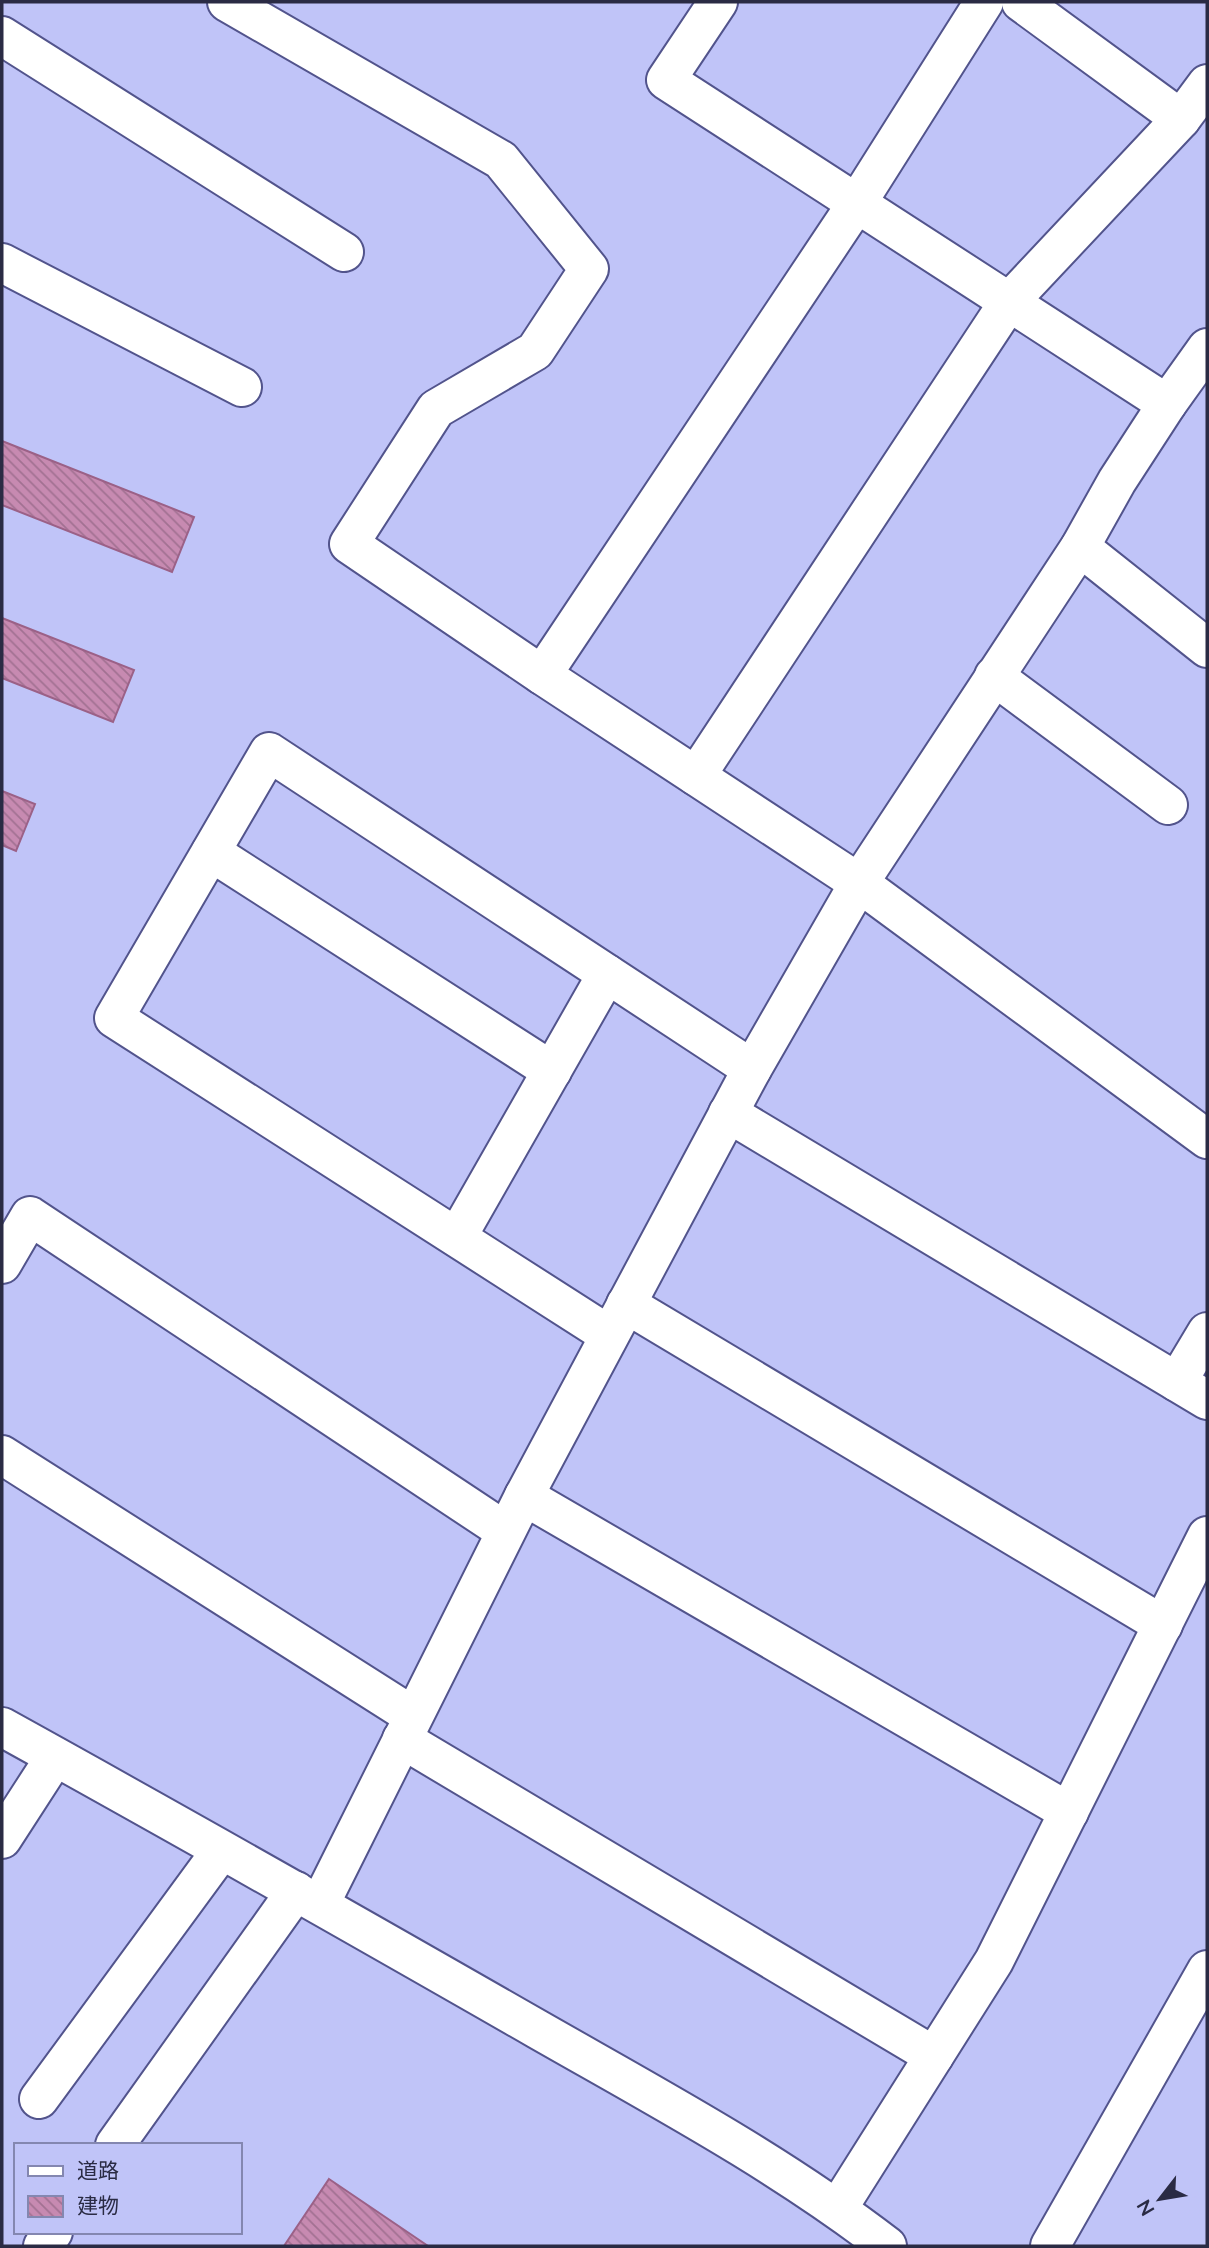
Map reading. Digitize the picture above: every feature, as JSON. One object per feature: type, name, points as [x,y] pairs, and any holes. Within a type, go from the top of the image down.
[{"type":"street","points":[[227,2],[501,160],[589,270],[535,351],[436,409],[349,544],[542,675],[859,883],[1207,1139]]},
{"type":"street","points":[[718,2],[666,80],[1167,404]]},
{"type":"street","points":[[542,675],[857,203],[984,2]]},
{"type":"street","points":[[1021,2],[1181,119]]},
{"type":"street","points":[[2,36],[344,252]]},
{"type":"street","points":[[696,776],[1008,303],[1181,119],[1207,84]]},
{"type":"street","points":[[2,263],[242,387]]},
{"type":"street","points":[[117,2143],[308,1897],[408,1728],[524,1496],[727,1113],[859,883],[1080,547],[1117,481],[1167,404],[1207,348]]},
{"type":"street","points":[[1080,547],[1207,648]]},
{"type":"street","points":[[994,676],[1168,806]]},
{"type":"street","points":[[752,1069],[269,752],[114,1018],[457,1237],[618,1319],[1163,1625]]},
{"type":"street","points":[[211,852],[552,1071]]},
{"type":"street","points":[[457,1237],[607,974]]},
{"type":"street","points":[[727,1113],[1192,1391],[1207,1332]]},
{"type":"street","points":[[2,1264],[30,1216],[506,1531]]},
{"type":"street","points":[[2,1455],[408,1728],[934,2056]]},
{"type":"street","points":[[524,1496],[1069,1812]]},
{"type":"street","points":[[838,2208],[994,1961],[1207,1536]]},
{"type":"street","points":[[2,1727],[308,1897],[746,2149],[838,2208],[887,2246]]},
{"type":"street","points":[[2,1839],[55,1757]]},
{"type":"street","points":[[39,2099],[221,1851]]},
{"type":"street","points":[[1050,2246],[1207,1970]]},
{"type":"building","points":[[2,441],[194,517],[172,572],[2,505]]},
{"type":"building","points":[[2,618],[134,670],[113,722],[2,678]]},
{"type":"building","points":[[2,791],[35,804],[16,851],[2,845]]},
{"type":"building","points":[[329,2179],[428,2246],[284,2246]]}]
